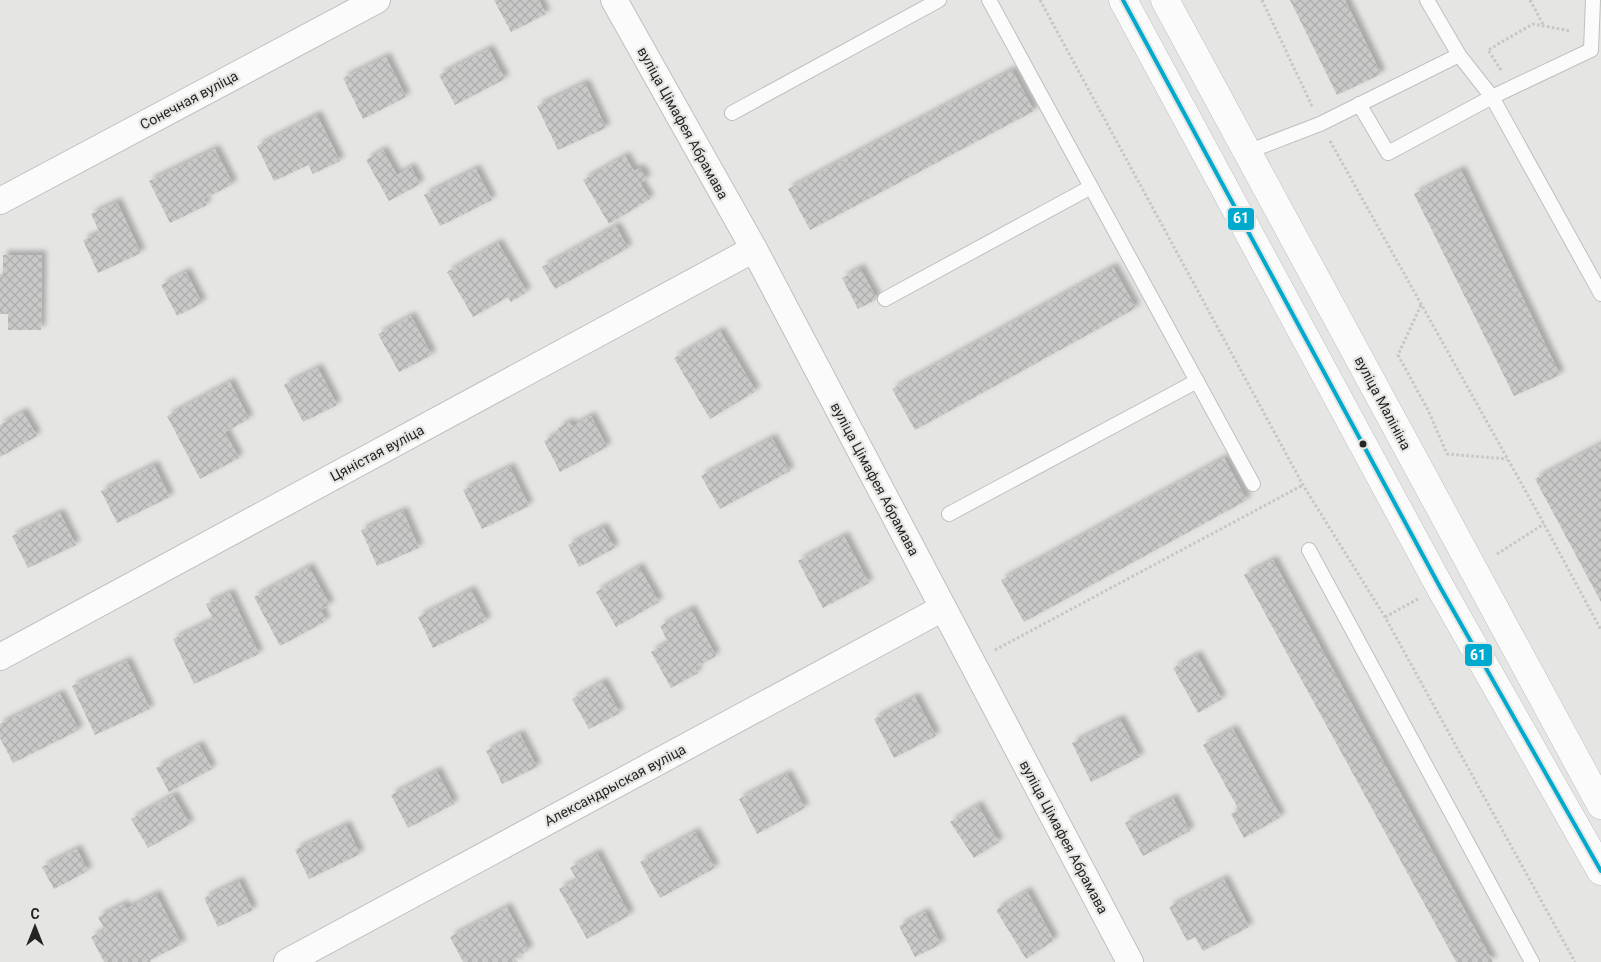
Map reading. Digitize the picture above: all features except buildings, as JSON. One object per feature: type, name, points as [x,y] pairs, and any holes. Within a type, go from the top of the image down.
[{"type":"main road","points":[[1123,0],[1440,587],[1601,871]]},
{"type":"main road","name":"вуліца Малініна","points":[[1165,0],[1601,805]]},
{"type":"street","name":"Сонечная вуліца","points":[[0,201],[377,0]]},
{"type":"street","name":"вуліца Цімафея Абрамава","points":[[614,0],[754,249],[1130,962]]},
{"type":"street","name":"Цяністая вуліца","points":[[0,657],[754,249]]},
{"type":"street","name":"Александрыская вуліца","points":[[287,962],[943,608]]},
{"type":"lane","points":[[732,113],[939,0]]},
{"type":"lane","points":[[989,0],[1253,484]]},
{"type":"lane","points":[[1427,0],[1459,55],[1492,97],[1601,294]]},
{"type":"lane","points":[[1359,104],[1388,153],[1492,97],[1591,50],[1593,0]]},
{"type":"lane","points":[[1247,152],[1320,124],[1459,55]]},
{"type":"lane","points":[[885,300],[1091,187]]},
{"type":"lane","points":[[949,514],[1197,381]]},
{"type":"lane","points":[[1309,550],[1532,962]]},
{"type":"path","points":[[1040,0],[1303,485],[1385,617],[1575,962]]},
{"type":"path","points":[[1262,0],[1320,124],[1508,459],[1601,630]]},
{"type":"path","points":[[1530,0],[1544,26]]},
{"type":"path","points":[[1503,72],[1488,50],[1533,24],[1573,32],[1570,38]]},
{"type":"path","points":[[1421,304],[1398,354],[1428,410],[1447,454],[1508,459]]},
{"type":"path","points":[[972,663],[1303,485]]},
{"type":"transit line","name":"61","points":[[1123,0],[1440,587],[1601,871]]}]
